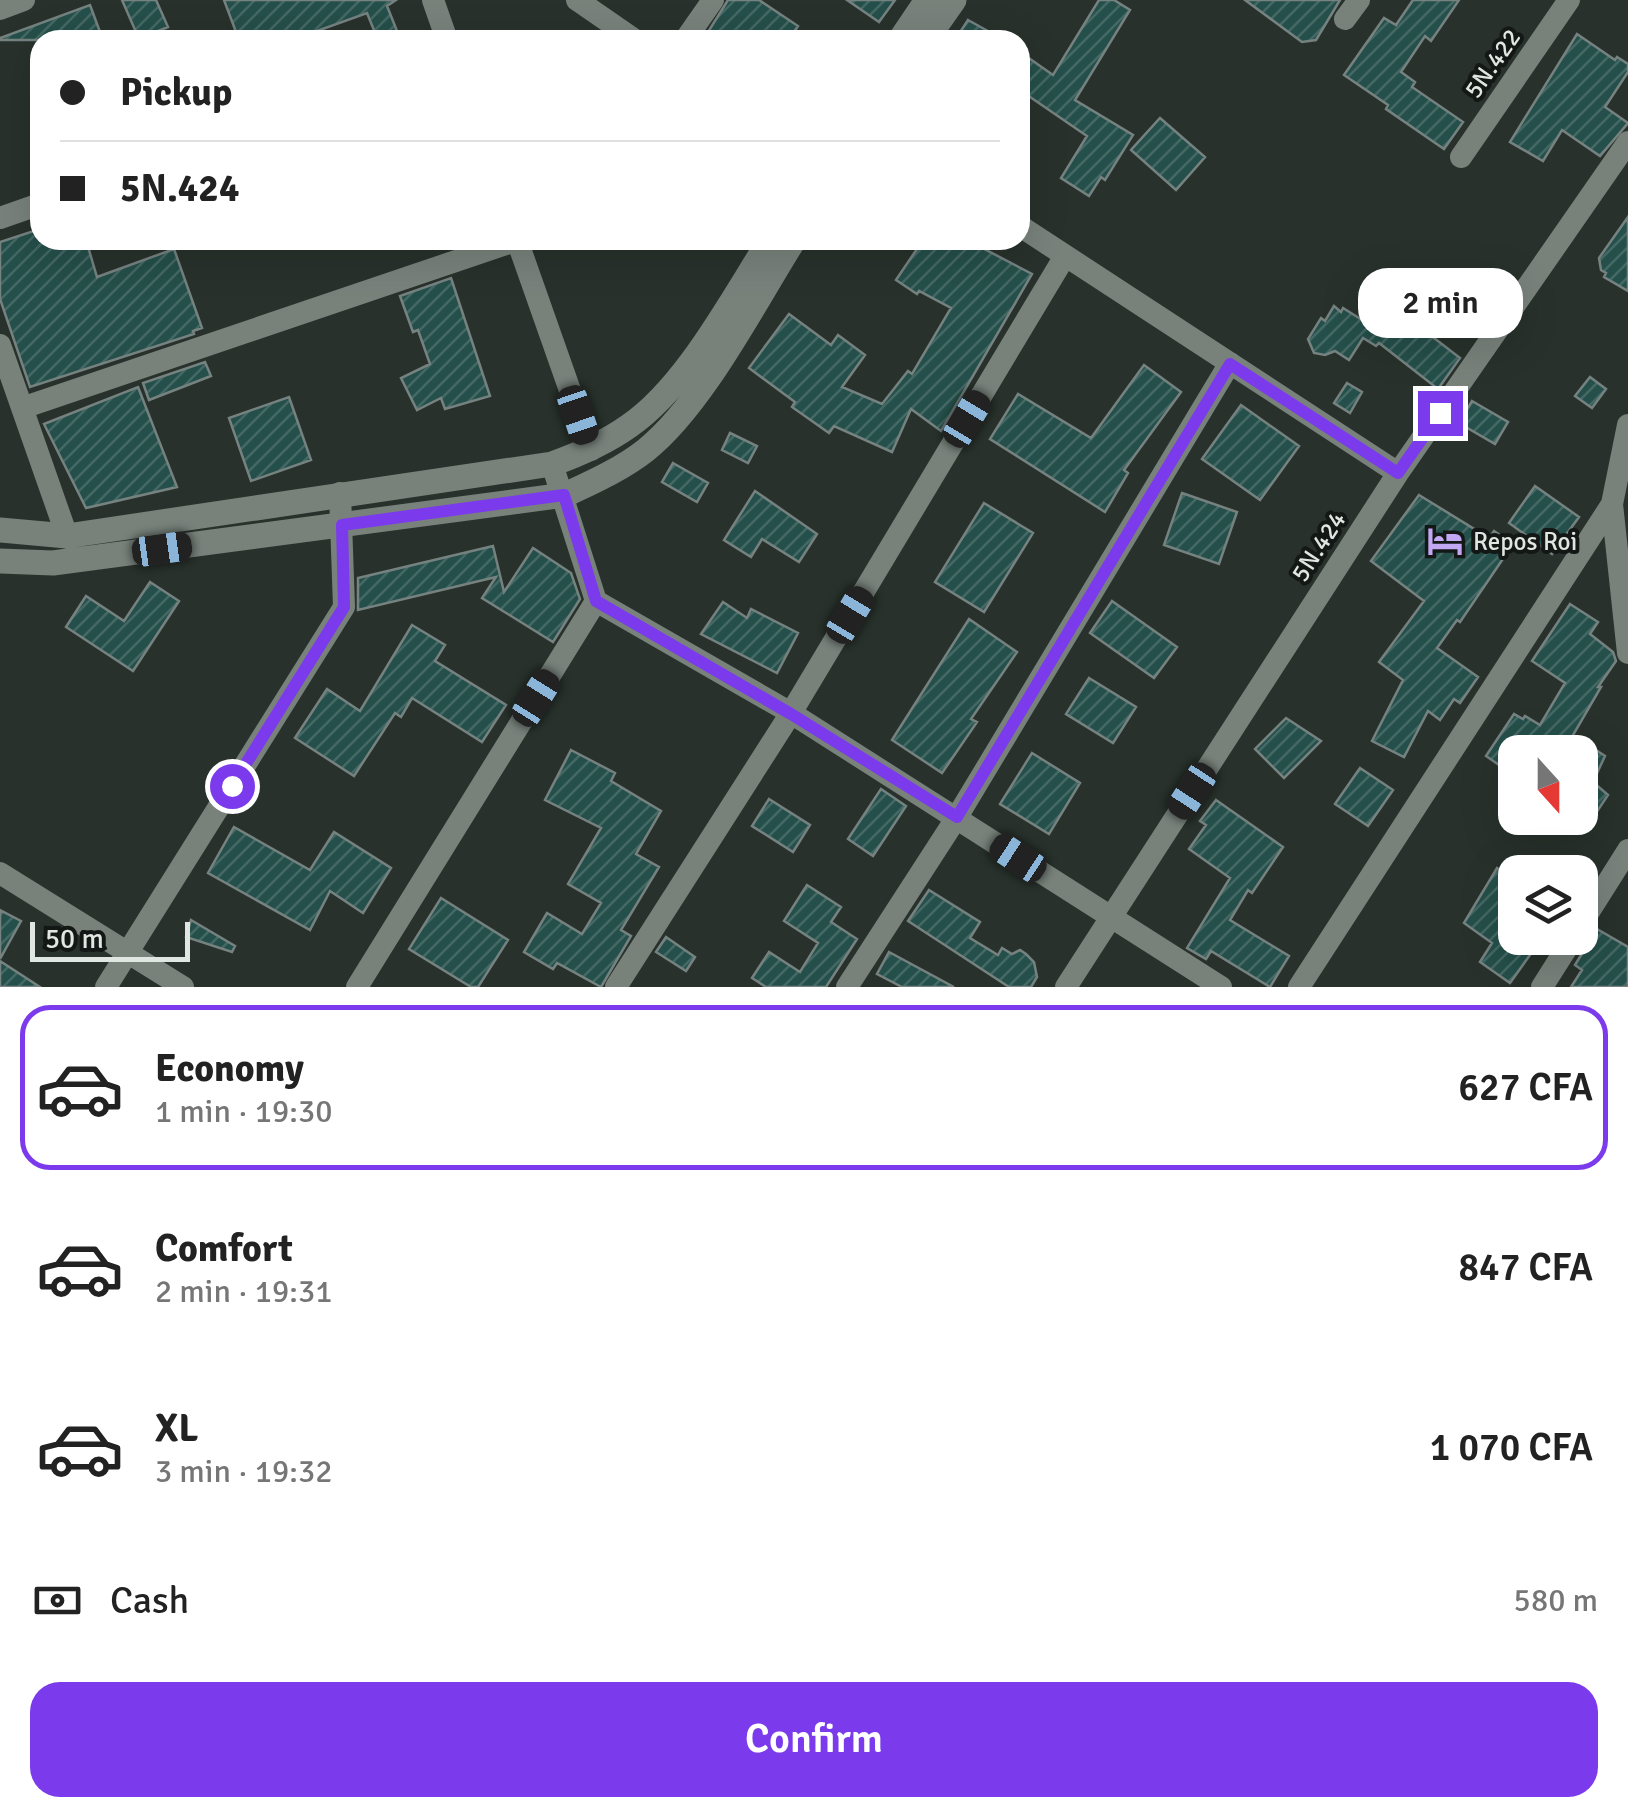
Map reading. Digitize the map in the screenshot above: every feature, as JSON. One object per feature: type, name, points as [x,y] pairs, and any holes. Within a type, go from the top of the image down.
[{"type":"main road","points":[[907,30],[927,0]]},
{"type":"main road","points":[[933,30],[954,0]]},
{"type":"main road","points":[[0,530],[67,536],[552,464],[591,450],[631,425],[661,399],[710,334],[764,250]]},
{"type":"main road","points":[[0,561],[53,563],[564,495],[606,476],[646,450],[672,424],[696,395],[788,250]]},
{"type":"street","points":[[0,9],[24,0]]},
{"type":"street","points":[[433,0],[444,30]]},
{"type":"street","points":[[577,0],[620,30]]},
{"type":"street","points":[[692,30],[712,0]]},
{"type":"street","name":"5N.422","points":[[1461,157],[1569,0]]},
{"type":"street","name":"5N.424","points":[[1066,987],[1398,473],[1628,142]]},
{"type":"street","points":[[0,218],[30,208]]},
{"type":"street","points":[[1030,233],[1398,473]]},
{"type":"street","points":[[22,408],[488,250]]},
{"type":"street","points":[[521,250],[591,450]]},
{"type":"street","points":[[616,987],[791,714],[1065,256]]},
{"type":"street","points":[[0,346],[67,536]]},
{"type":"street","points":[[847,987],[957,817],[1230,364]]},
{"type":"street","points":[[1627,431],[1612,504],[1628,653]]},
{"type":"street","points":[[552,464],[596,601],[791,714],[1221,987]]},
{"type":"street","points":[[106,987],[344,607],[340,493]]},
{"type":"street","points":[[1300,987],[1612,504]]},
{"type":"street","points":[[357,987],[596,601]]},
{"type":"street","points":[[1598,898],[1628,850]]},
{"type":"street","points":[[0,873],[183,987]]},
{"type":"street","points":[[1542,987],[1562,955]]},
{"type":"building","points":[[122,0],[156,0],[168,27],[135,30]]},
{"type":"building","points":[[224,0],[396,0],[387,6],[397,30],[374,30],[367,13],[320,30],[235,30]]},
{"type":"building","points":[[728,0],[759,0],[798,26],[795,30],[709,30]]},
{"type":"building","points":[[847,0],[895,0],[879,22]]},
{"type":"building","points":[[1099,0],[1114,0],[1130,10],[1075,100],[1133,135],[1105,180],[1101,177],[1089,196],[1061,178],[1087,136],[1030,97],[1030,59],[1053,75]]},
{"type":"building","points":[[1245,0],[1340,0],[1316,40],[1302,42]]},
{"type":"building","points":[[1413,0],[1459,0],[1431,41],[1425,36],[1401,72],[1415,82],[1412,87],[1463,122],[1444,149],[1344,75],[1384,18],[1396,25]]},
{"type":"building","points":[[90,5],[99,30],[30,30],[30,40],[0,38]]},
{"type":"building","points":[[968,20],[986,30],[962,30]]},
{"type":"building","points":[[1577,34],[1615,60],[1617,57],[1628,64],[1628,72],[1605,107],[1628,123],[1600,156],[1562,130],[1543,161],[1510,142]]},
{"type":"building","points":[[1160,118],[1205,157],[1176,190],[1131,150]]},
{"type":"building","points":[[1628,217],[1628,291],[1604,277],[1599,258]]},
{"type":"building","points":[[30,232],[30,250],[89,250],[97,277],[174,250],[202,328],[194,334],[30,387],[0,299],[0,242]]},
{"type":"building","points":[[916,250],[986,250],[1032,274],[941,431],[911,409],[892,452],[834,426],[829,433],[792,407],[795,402],[749,368],[789,314],[831,345],[838,335],[865,355],[842,387],[882,404],[908,371],[912,374],[951,308],[896,280]]},
{"type":"building","points":[[451,278],[490,396],[445,409],[441,398],[417,410],[401,378],[430,364],[400,296]]},
{"type":"building","points":[[1334,306],[1367,323],[1373,315],[1403,333],[1412,321],[1460,358],[1438,389],[1379,343],[1376,346],[1363,338],[1349,360],[1335,351],[1325,355],[1314,353],[1308,339]]},
{"type":"building","points":[[205,362],[211,376],[149,400],[143,383]]},
{"type":"building","points":[[1144,365],[1181,392],[1124,470],[1128,473],[1105,512],[990,439],[1018,394],[1091,438]]},
{"type":"building","points":[[1590,377],[1606,389],[1592,408],[1575,396]]},
{"type":"building","points":[[1347,383],[1362,392],[1350,413],[1334,403]]},
{"type":"building","points":[[138,387],[177,487],[86,508],[44,424]]},
{"type":"building","points":[[289,397],[311,460],[251,481],[229,418]]},
{"type":"building","points":[[1472,401],[1508,422],[1495,444],[1459,423]]},
{"type":"building","points":[[1241,405],[1299,446],[1260,500],[1202,459]]},
{"type":"building","points":[[730,433],[757,446],[748,463],[722,450]]},
{"type":"building","points":[[673,463],[708,483],[697,502],[662,482]]},
{"type":"building","points":[[1535,486],[1579,517],[1552,554],[1509,523]]},
{"type":"building","points":[[755,491],[817,534],[799,562],[762,539],[751,557],[724,540]]},
{"type":"building","points":[[1182,493],[1237,512],[1219,564],[1164,545]]},
{"type":"building","points":[[1419,495],[1489,538],[1494,531],[1513,544],[1460,622],[1457,620],[1437,648],[1478,677],[1460,703],[1454,699],[1440,720],[1428,711],[1404,757],[1372,741],[1403,680],[1379,662],[1424,601],[1371,561]]},
{"type":"building","points":[[984,503],[1033,533],[984,612],[935,582]]},
{"type":"building","points":[[493,546],[504,592],[533,548],[571,573],[580,599],[553,642],[482,598],[496,577],[358,610],[358,578]]},
{"type":"building","points":[[150,582],[179,601],[133,671],[66,627],[86,596],[124,621]]},
{"type":"building","points":[[1112,601],[1177,647],[1154,678],[1090,633]]},
{"type":"building","points":[[723,602],[747,618],[751,609],[798,633],[777,673],[701,634]]},
{"type":"building","points":[[1570,604],[1598,622],[1590,634],[1613,652],[1616,661],[1573,735],[1500,735],[1514,714],[1540,725],[1565,683],[1532,661]]},
{"type":"building","points":[[969,619],[1017,652],[971,719],[977,722],[942,773],[892,740]]},
{"type":"building","points":[[412,625],[445,645],[435,661],[506,705],[482,742],[412,698],[401,717],[395,713],[354,776],[295,738],[327,689],[360,711]]},
{"type":"building","points":[[1089,678],[1136,707],[1113,743],[1066,714]]},
{"type":"building","points":[[1286,718],[1321,741],[1284,778],[1255,749]]},
{"type":"building","points":[[1498,738],[1498,764],[1486,756]]},
{"type":"building","points":[[571,750],[615,773],[611,781],[661,811],[636,854],[659,867],[621,930],[631,936],[601,987],[557,963],[553,969],[524,952],[547,913],[582,934],[601,903],[568,884],[601,828],[545,800]]},
{"type":"building","points":[[1598,751],[1605,756],[1598,771]]},
{"type":"building","points":[[1032,753],[1080,783],[1049,834],[1000,804]]},
{"type":"building","points":[[1360,768],[1393,790],[1368,826],[1335,804]]},
{"type":"building","points":[[1598,786],[1608,795],[1598,810]]},
{"type":"building","points":[[881,789],[906,806],[873,856],[848,839]]},
{"type":"building","points":[[769,799],[810,825],[793,852],[752,826]]},
{"type":"building","points":[[1216,800],[1283,847],[1252,893],[1248,890],[1230,920],[1289,956],[1270,987],[1211,951],[1206,959],[1187,948],[1230,878],[1189,849],[1206,825],[1200,821]]},
{"type":"building","points":[[234,827],[310,870],[334,832],[391,868],[363,913],[330,891],[310,930],[208,873]]},
{"type":"building","points":[[1497,868],[1498,955],[1530,955],[1510,983],[1480,962],[1492,943],[1464,923]]},
{"type":"building","points":[[807,885],[841,907],[831,922],[857,939],[826,987],[766,987],[752,978],[769,952],[800,972],[818,943],[784,921]]},
{"type":"building","points":[[929,890],[980,922],[970,938],[998,955],[1002,948],[1012,954],[1020,950],[1026,954],[1034,962],[1037,977],[1031,987],[1009,987],[908,921]]},
{"type":"building","points":[[441,898],[508,940],[478,987],[471,987],[409,949]]},
{"type":"building","points":[[0,910],[21,921],[0,959]]},
{"type":"building","points":[[191,920],[235,946],[232,952],[186,937]]},
{"type":"building","points":[[1598,930],[1628,947],[1628,987],[1571,987],[1582,970],[1575,965],[1581,955],[1598,955]]},
{"type":"building","points":[[666,937],[695,957],[686,971],[656,952]]},
{"type":"building","points":[[889,952],[954,987],[902,987],[877,974]]},
{"type":"building","points":[[0,961],[40,987],[0,987]]},
{"type":"place","name":"Repos Roi","points":[[1445,541]]},
{"type":"route","points":[[232,786],[344,607],[342,525],[564,495],[596,601],[791,714],[957,817],[1230,364],[1398,473],[1440,413]]}]
